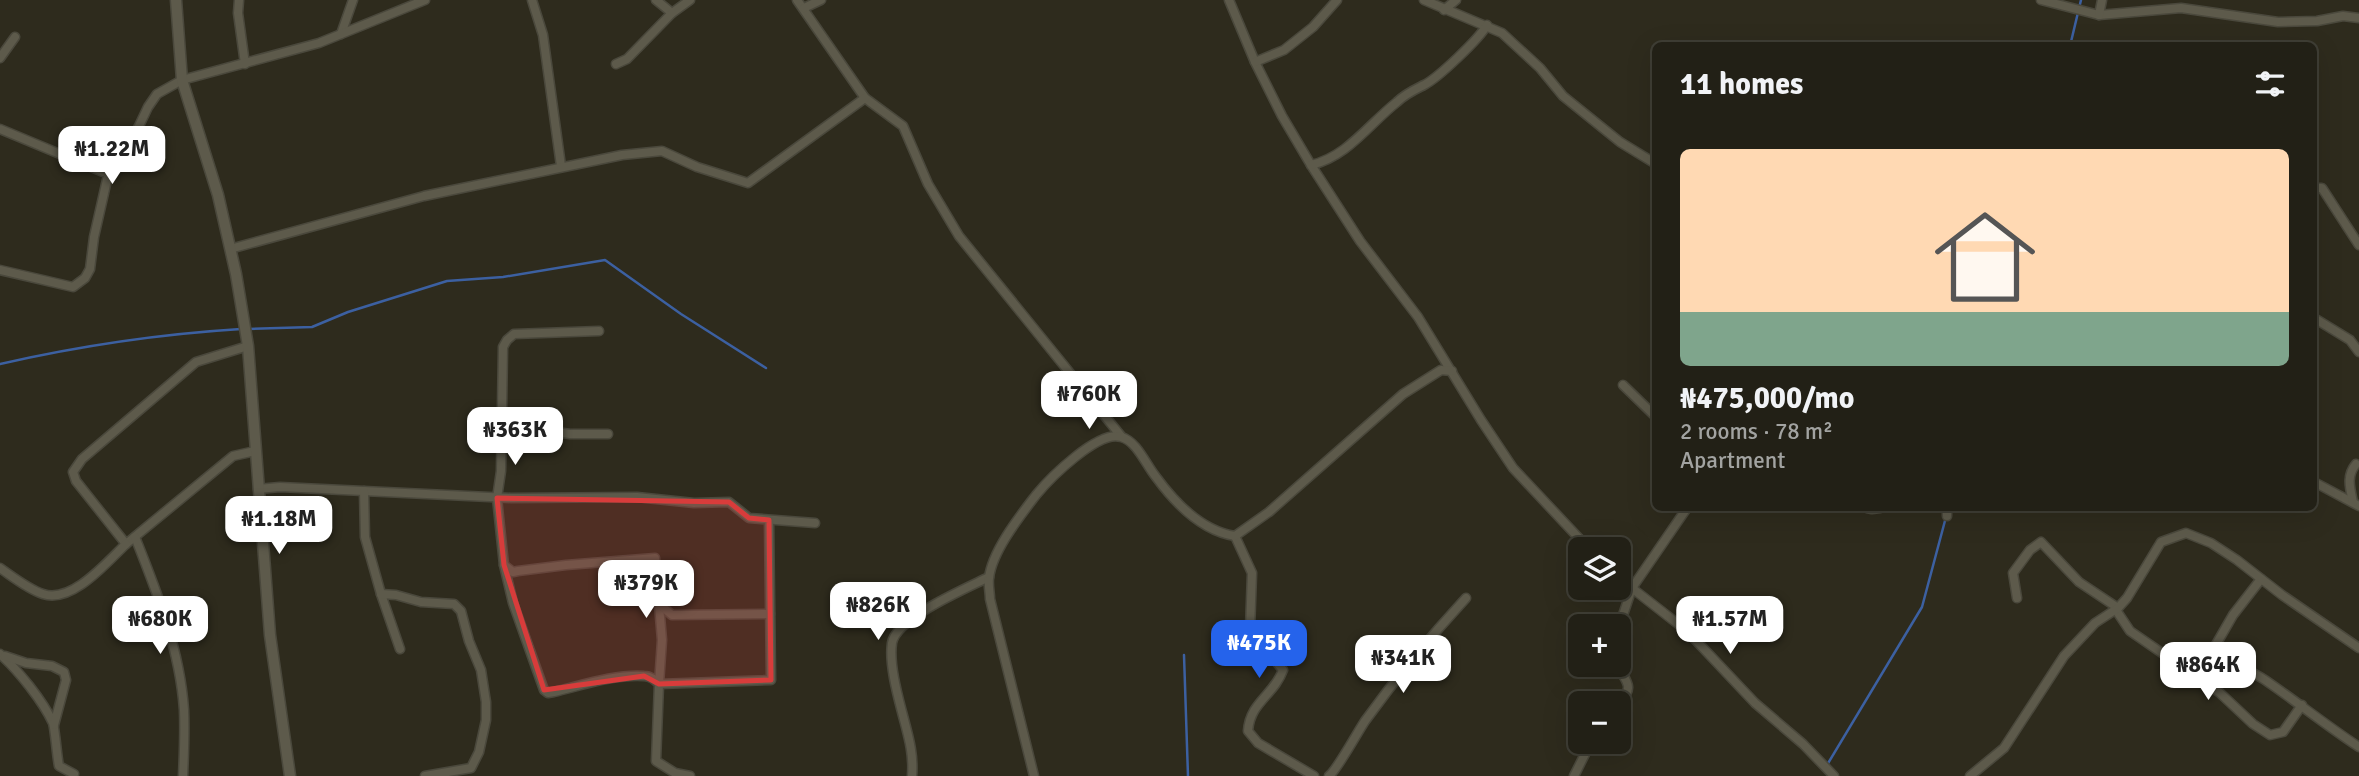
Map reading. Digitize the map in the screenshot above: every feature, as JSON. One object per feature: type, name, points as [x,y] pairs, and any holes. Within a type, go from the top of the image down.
[{"type":"street","points":[[176,0],[183,80],[218,195],[244,320],[270,635],[290,776]]},
{"type":"street","points":[[239,0],[238,13],[245,64]]},
{"type":"street","points":[[341,34],[353,0]]},
{"type":"street","points":[[0,129],[95,168],[109,171],[114,168],[157,94],[183,80],[318,43],[425,0]]},
{"type":"street","points":[[532,0],[542,35],[561,166]]},
{"type":"street","points":[[656,0],[672,13]]},
{"type":"street","points":[[616,64],[626,60],[672,13],[690,0]]},
{"type":"street","points":[[797,0],[865,98],[903,126],[928,184],[959,236],[1121,436],[1135,447],[1177,503],[1204,524],[1235,536],[1269,512],[1403,394],[1441,370],[1452,371]]},
{"type":"street","points":[[804,8],[821,0]]},
{"type":"street","points":[[1229,0],[1255,62],[1282,116],[1360,241],[1411,308],[1513,468],[1578,537]]},
{"type":"street","points":[[1255,62],[1284,50],[1313,27],[1337,0]]},
{"type":"street","points":[[1424,0],[1487,26],[1513,41],[1563,96],[1620,142],[1652,162]]},
{"type":"street","points":[[1444,10],[1456,0]]},
{"type":"street","points":[[2041,0],[2099,15],[2181,8],[2278,22],[2317,21],[2343,16],[2359,18]]},
{"type":"street","points":[[2099,15],[2102,0]]},
{"type":"street","points":[[1311,165],[1328,161],[1376,123],[1407,93],[1426,84],[1480,36],[1487,26]]},
{"type":"street","points":[[0,58],[15,37]]},
{"type":"street","points":[[230,249],[424,196],[622,155],[662,151],[697,167],[748,183],[865,98]]},
{"type":"street","points":[[0,270],[73,287],[85,278],[90,269],[94,237],[109,171]]},
{"type":"street","points":[[2317,188],[2322,188],[2359,245]]},
{"type":"street","points":[[2317,320],[2350,340],[2359,352]]},
{"type":"street","points":[[599,331],[514,334],[506,340],[503,347],[500,400],[502,434],[497,498],[504,565],[513,603],[544,690],[554,692],[605,680],[644,676],[659,684],[771,681],[769,520]]},
{"type":"street","points":[[126,544],[76,481],[73,472],[75,467],[144,404],[196,362],[247,342]]},
{"type":"street","points":[[1441,370],[1442,355]]},
{"type":"street","points":[[1623,385],[1652,413]]},
{"type":"street","points":[[502,434],[521,427],[570,434],[608,434]]},
{"type":"street","points":[[1034,776],[990,600],[989,577],[1001,546],[1052,476],[1079,453],[1108,437],[1121,436]]},
{"type":"street","points":[[0,568],[44,594],[58,596],[70,592],[233,456],[255,451]]},
{"type":"street","points":[[2356,464],[2349,471],[2349,484],[2356,504]]},
{"type":"street","points":[[2317,484],[2356,504]]},
{"type":"street","points":[[258,489],[281,487],[497,498],[638,498],[694,503],[729,502],[749,518],[815,523]]},
{"type":"street","points":[[364,491],[365,537],[400,649]]},
{"type":"street","points":[[1623,614],[1632,588],[1685,511]]},
{"type":"street","points":[[1973,775],[2004,748],[2064,656],[2095,623],[2117,609],[2161,542],[2186,533],[2211,543],[2237,559],[2359,648]]},
{"type":"street","points":[[1235,536],[1252,573],[1250,629],[1283,670],[1278,682],[1263,696],[1249,716],[1248,731],[1258,743],[1314,776]]},
{"type":"street","points":[[135,537],[157,594],[179,674],[184,710],[183,776]]},
{"type":"street","points":[[2017,598],[2013,573],[2030,550],[2041,542],[2079,582],[2117,609],[2130,631],[2220,693],[2253,724],[2270,735],[2283,732],[2302,705]]},
{"type":"street","points":[[504,565],[513,572],[655,558],[662,639],[656,761],[675,773],[690,776]]},
{"type":"street","points":[[912,776],[913,754],[894,677],[892,642],[896,633],[908,622],[989,577]]},
{"type":"street","points":[[2190,671],[2214,648],[2233,615],[2261,579]]},
{"type":"street","points":[[1632,588],[1688,631],[1755,703],[1832,773]]},
{"type":"street","points":[[381,594],[421,602],[453,604],[461,611],[481,670],[486,720],[479,752],[471,768],[425,776]]},
{"type":"street","points":[[1329,776],[1334,773],[1346,749],[1392,685],[1466,598]]},
{"type":"street","points":[[660,605],[672,615],[770,614]]},
{"type":"street","points":[[2214,648],[2222,657],[2238,664],[2302,705],[2359,747]]},
{"type":"street","points":[[1,654],[34,694],[54,726]]},
{"type":"street","points":[[1,654],[26,663],[52,666],[64,672],[66,680],[54,726],[54,742],[59,766],[74,774]]},
{"type":"street","points":[[1573,776],[1585,754]]},
{"type":"highlighted area","points":[[497,498],[729,502],[749,518],[769,520],[771,680],[659,684],[644,676],[544,690],[504,565]]},
{"type":"waterway","points":[[2071,42],[2081,0]]},
{"type":"waterway","points":[[248,329],[312,327],[348,312],[447,281],[503,277],[605,260],[681,314],[766,368]]},
{"type":"waterway","points":[[0,364],[120,342],[241,329]]},
{"type":"waterway","points":[[1827,765],[1922,607],[1946,517]]},
{"type":"waterway","points":[[1184,655],[1188,776]]}]
